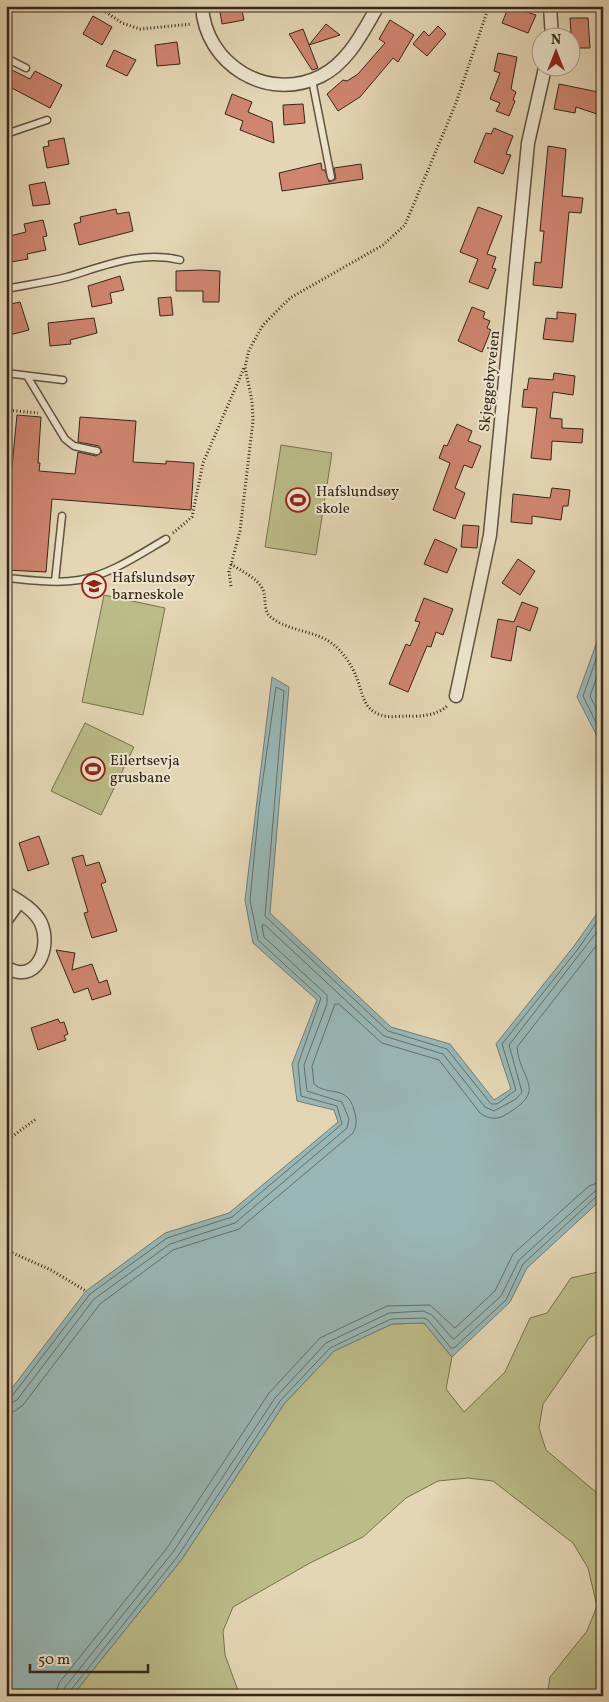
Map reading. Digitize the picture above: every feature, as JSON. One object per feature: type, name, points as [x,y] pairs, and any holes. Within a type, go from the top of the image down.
[{"type":"street","points":[[202,6],[203,23],[210,41],[221,57],[255,80],[277,84],[312,80],[322,76],[342,60],[378,6]]},
{"type":"street","points":[[550,6],[551,28]]},
{"type":"street","name":"Skjeggebyveien","points":[[456,696],[490,536],[528,143],[543,78]]},
{"type":"street","points":[[6,893],[33,912],[40,922],[44,933],[44,955],[33,968],[24,971],[13,971],[6,967]]},
{"type":"street","points":[[6,920],[19,902]]},
{"type":"lane","points":[[6,58],[26,68]]},
{"type":"lane","points":[[312,80],[331,177]]},
{"type":"lane","points":[[6,134],[48,120]]},
{"type":"lane","points":[[6,289],[66,277],[121,260],[159,257],[180,260]]},
{"type":"lane","points":[[6,373],[63,380]]},
{"type":"lane","points":[[27,376],[52,414],[65,439],[74,446],[97,450]]},
{"type":"lane","points":[[55,582],[62,516]]},
{"type":"lane","points":[[6,578],[55,582],[91,577],[125,562],[166,539]]},
{"type":"path","points":[[97,6],[122,23],[140,29],[203,23]]},
{"type":"path","points":[[166,539],[192,517],[204,463],[245,367],[255,337],[274,312],[308,287],[383,245],[405,225],[456,102],[489,6]]},
{"type":"path","points":[[231,586],[230,564],[240,531],[253,421],[252,401],[245,367]]},
{"type":"path","points":[[6,410],[52,414]]},
{"type":"path","points":[[6,451],[6,464]]},
{"type":"path","points":[[230,564],[255,580],[263,590],[264,605],[270,617],[281,623],[319,635],[335,646],[356,676],[362,699],[370,710],[382,716],[418,717],[443,710],[456,696]]},
{"type":"path","points":[[6,1141],[36,1118]]},
{"type":"path","points":[[6,1250],[51,1270],[86,1291]]},
{"type":"green space","name":"Hafslundsøy skole","points":[[281,445],[332,453],[316,555],[265,547]]},
{"type":"green space","points":[[104,595],[165,608],[143,715],[82,702]]},
{"type":"green space","name":"Eilertsevja grusbane","points":[[85,723],[134,747],[101,815],[51,791]]},
{"type":"green space","points":[[603,1271],[603,1330],[589,1338],[543,1404],[539,1428],[546,1450],[603,1498],[603,1696],[547,1696],[550,1677],[587,1631],[597,1606],[588,1568],[573,1543],[493,1481],[468,1478],[438,1481],[406,1498],[363,1537],[310,1563],[233,1607],[223,1631],[225,1655],[240,1696],[72,1696],[182,1559],[284,1404],[334,1351],[392,1324],[424,1323],[452,1357],[446,1389],[464,1412],[505,1372],[530,1318],[547,1313],[571,1278]]},
{"type":"water","points":[[603,625],[603,748],[577,697]]},
{"type":"water","points":[[272,677],[289,687],[270,913],[391,1027],[450,1044],[494,1100],[511,1089],[496,1044],[574,946],[603,905],[603,1198],[527,1268],[510,1302],[452,1357],[424,1323],[392,1324],[334,1351],[284,1404],[182,1559],[72,1696],[6,1696],[6,1396],[86,1291],[165,1233],[229,1213],[338,1122],[334,1110],[297,1101],[292,1064],[317,1000],[253,943],[245,900]]},
{"type":"building","points":[[219,6],[241,6],[244,20],[222,24]]},
{"type":"building","points":[[509,6],[536,15],[528,33],[502,23]]},
{"type":"building","points":[[93,16],[112,27],[102,45],[83,34]]},
{"type":"building","points":[[570,18],[588,18],[590,48],[582,48],[582,28],[571,28]]},
{"type":"building","points":[[390,20],[414,35],[398,62],[393,58],[360,97],[338,111],[327,94],[343,80],[347,81],[358,74],[385,43],[379,39]]},
{"type":"building","points":[[326,24],[340,35],[309,45]]},
{"type":"building","points":[[438,26],[446,34],[427,56],[413,44],[424,31],[429,36]]},
{"type":"building","points":[[303,29],[318,68],[312,70],[289,34]]},
{"type":"building","points":[[177,42],[180,64],[157,66],[155,45]]},
{"type":"building","points":[[114,50],[136,60],[127,76],[106,66]]},
{"type":"building","points":[[498,53],[517,57],[511,89],[516,92],[513,100],[515,101],[509,116],[496,111],[500,103],[490,99],[500,73],[494,71]]},
{"type":"building","points":[[6,67],[30,79],[35,71],[62,85],[50,108],[6,85]]},
{"type":"building","points":[[559,84],[603,93],[603,116],[576,107],[575,113],[554,109]]},
{"type":"building","points":[[232,94],[252,102],[248,112],[272,122],[274,143],[240,130],[243,121],[225,114]]},
{"type":"building","points":[[303,104],[305,123],[284,125],[283,105]]},
{"type":"building","points":[[494,128],[513,136],[506,154],[511,155],[503,174],[474,162],[486,133],[491,134]]},
{"type":"building","points":[[64,138],[69,164],[47,168],[43,147],[49,146],[48,141]]},
{"type":"building","points":[[548,146],[566,149],[562,196],[583,198],[581,213],[569,212],[562,288],[533,285],[535,262],[541,263],[544,231],[540,231]]},
{"type":"building","points":[[321,163],[322,170],[325,170],[329,182],[336,179],[334,168],[361,164],[363,179],[282,191],[279,173]]},
{"type":"building","points":[[45,182],[50,204],[33,206],[29,185]]},
{"type":"building","points":[[478,207],[502,216],[487,254],[496,257],[492,268],[496,269],[488,289],[469,282],[478,259],[460,252]]},
{"type":"building","points":[[116,209],[117,214],[129,212],[133,231],[79,245],[74,224],[81,222],[80,217]]},
{"type":"building","points":[[43,220],[47,236],[43,237],[46,250],[27,254],[28,259],[6,263],[6,237],[26,232],[24,224]]},
{"type":"building","points":[[176,271],[220,271],[219,302],[203,302],[203,291],[176,291]]},
{"type":"building","points":[[120,276],[124,290],[110,293],[112,303],[92,307],[88,286]]},
{"type":"building","points":[[171,297],[173,315],[160,316],[158,298]]},
{"type":"building","points":[[20,302],[29,330],[6,336],[6,305]]},
{"type":"building","points":[[472,307],[485,312],[483,318],[490,321],[487,328],[491,330],[482,352],[458,341]]},
{"type":"building","points":[[557,312],[576,314],[573,342],[543,339],[546,318],[557,319]]},
{"type":"building","points":[[94,318],[97,333],[70,340],[71,344],[50,346],[48,323]]},
{"type":"building","points":[[554,373],[575,376],[573,395],[553,392],[550,418],[562,419],[562,428],[583,429],[582,443],[552,441],[551,460],[531,458],[537,408],[522,407],[524,389],[527,390],[529,378],[553,380]]},
{"type":"building","points":[[17,415],[41,417],[39,471],[75,474],[78,452],[96,456],[102,452],[99,446],[78,442],[80,417],[136,421],[133,462],[166,464],[166,461],[194,463],[191,510],[52,499],[46,572],[6,570],[6,528]]},
{"type":"building","points":[[457,424],[472,431],[468,441],[481,446],[472,468],[464,465],[455,488],[465,493],[455,519],[433,510],[450,463],[439,458],[444,445],[447,446]]},
{"type":"building","points":[[552,488],[570,490],[568,506],[563,506],[561,520],[532,516],[532,524],[511,522],[513,494],[550,498]]},
{"type":"building","points":[[463,525],[479,526],[477,548],[461,547]]},
{"type":"building","points":[[435,539],[457,549],[447,573],[424,564]]},
{"type":"building","points":[[518,559],[535,571],[520,595],[502,583]]},
{"type":"building","points":[[424,598],[453,609],[443,635],[436,632],[431,647],[427,646],[408,692],[389,684],[406,644],[410,646],[420,622],[415,621]]},
{"type":"building","points":[[522,602],[538,608],[530,631],[517,626],[511,661],[491,657],[498,619],[514,622]]},
{"type":"building","points":[[39,836],[49,864],[28,871],[19,843]]},
{"type":"building","points":[[83,855],[86,866],[99,862],[106,882],[101,884],[117,931],[92,938],[84,913],[88,912],[72,858]]},
{"type":"building","points":[[56,950],[75,953],[72,970],[92,964],[99,983],[107,980],[111,994],[92,1000],[88,988],[74,993]]},
{"type":"building","points":[[58,1019],[60,1023],[64,1022],[68,1034],[64,1036],[66,1040],[38,1050],[31,1028]]},
{"type":"place","name":"Hafslundsøy skole","points":[[298,500]]},
{"type":"place","name":"Hafslundsøy barneskole","points":[[94,586]]},
{"type":"place","name":"Eilertsevja grusbane","points":[[93,769]]}]
